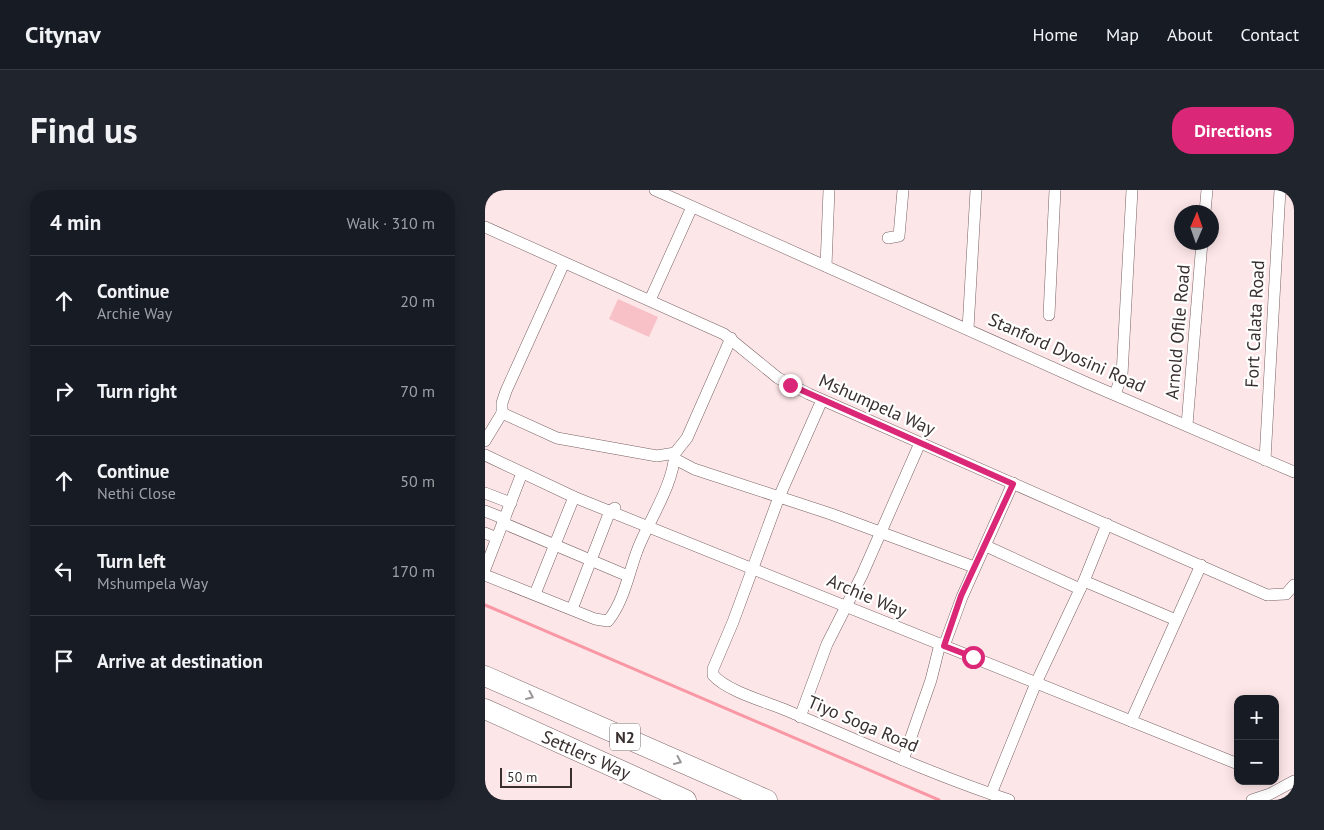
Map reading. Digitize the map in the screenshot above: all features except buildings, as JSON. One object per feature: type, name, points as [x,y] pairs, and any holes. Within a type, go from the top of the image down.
[{"type":"highway","name":"Settlers Way","points":[[485,676],[767,800]]},
{"type":"highway","name":"Settlers Way","points":[[485,709],[686,800]]},
{"type":"street","name":"Stanford Dyosini Road","points":[[655,190],[1294,472]]},
{"type":"street","points":[[826,266],[829,190]]},
{"type":"street","points":[[887,238],[899,236],[903,190]]},
{"type":"street","points":[[968,329],[976,190]]},
{"type":"street","points":[[1049,315],[1055,190]]},
{"type":"street","points":[[1115,394],[1122,375],[1132,190]]},
{"type":"street","points":[[1206,205],[1207,190]]},
{"type":"street","name":"Fort Calata Road","points":[[1265,460],[1280,190]]},
{"type":"street","points":[[650,300],[692,207]]},
{"type":"street","name":"Mshumpela Way","points":[[485,227],[731,338],[778,378],[822,400],[1267,595],[1290,596]]},
{"type":"street","name":"Arnold Ofile Road","points":[[1187,425],[1201,250]]},
{"type":"street","points":[[485,440],[502,413],[506,391],[564,262]]},
{"type":"street","points":[[485,575],[595,618],[604,621],[610,618],[675,456],[687,438],[731,338]]},
{"type":"street","points":[[751,567],[787,478],[822,400]]},
{"type":"street","points":[[502,413],[557,438],[657,456],[675,456],[694,469],[831,514],[882,528],[974,568]]},
{"type":"street","points":[[800,716],[823,652],[921,442]]},
{"type":"street","name":"Archie Way","points":[[485,455],[575,497],[610,511],[649,523],[845,607],[1234,762]]},
{"type":"street","points":[[485,569],[522,473]]},
{"type":"street","points":[[903,760],[942,645],[974,568],[986,546],[1013,484]]},
{"type":"street","points":[[485,493],[511,503]]},
{"type":"street","points":[[535,594],[575,497]]},
{"type":"street","points":[[485,511],[554,546],[628,576]]},
{"type":"street","points":[[572,609],[610,511]]},
{"type":"street","points":[[991,794],[1036,683],[1082,585],[1107,524]]},
{"type":"street","points":[[485,533],[497,538]]},
{"type":"street","points":[[986,546],[1082,585],[1178,617]]},
{"type":"street","points":[[1131,721],[1201,565]]},
{"type":"street","name":"Tiyo Soga Road","points":[[751,567],[733,622],[713,669],[714,676],[730,687],[903,760],[1009,800]]},
{"type":"street","points":[[1290,596],[1294,585]]},
{"type":"street","points":[[1252,800],[1291,783]]},
{"type":"shaded area","points":[[618,299],[658,317],[649,337],[609,319]]},
{"type":"waterway","points":[[485,605],[939,800]]},
{"type":"route","points":[[790,385],[1013,484],[986,546],[961,596],[944,646],[973,657]]}]
